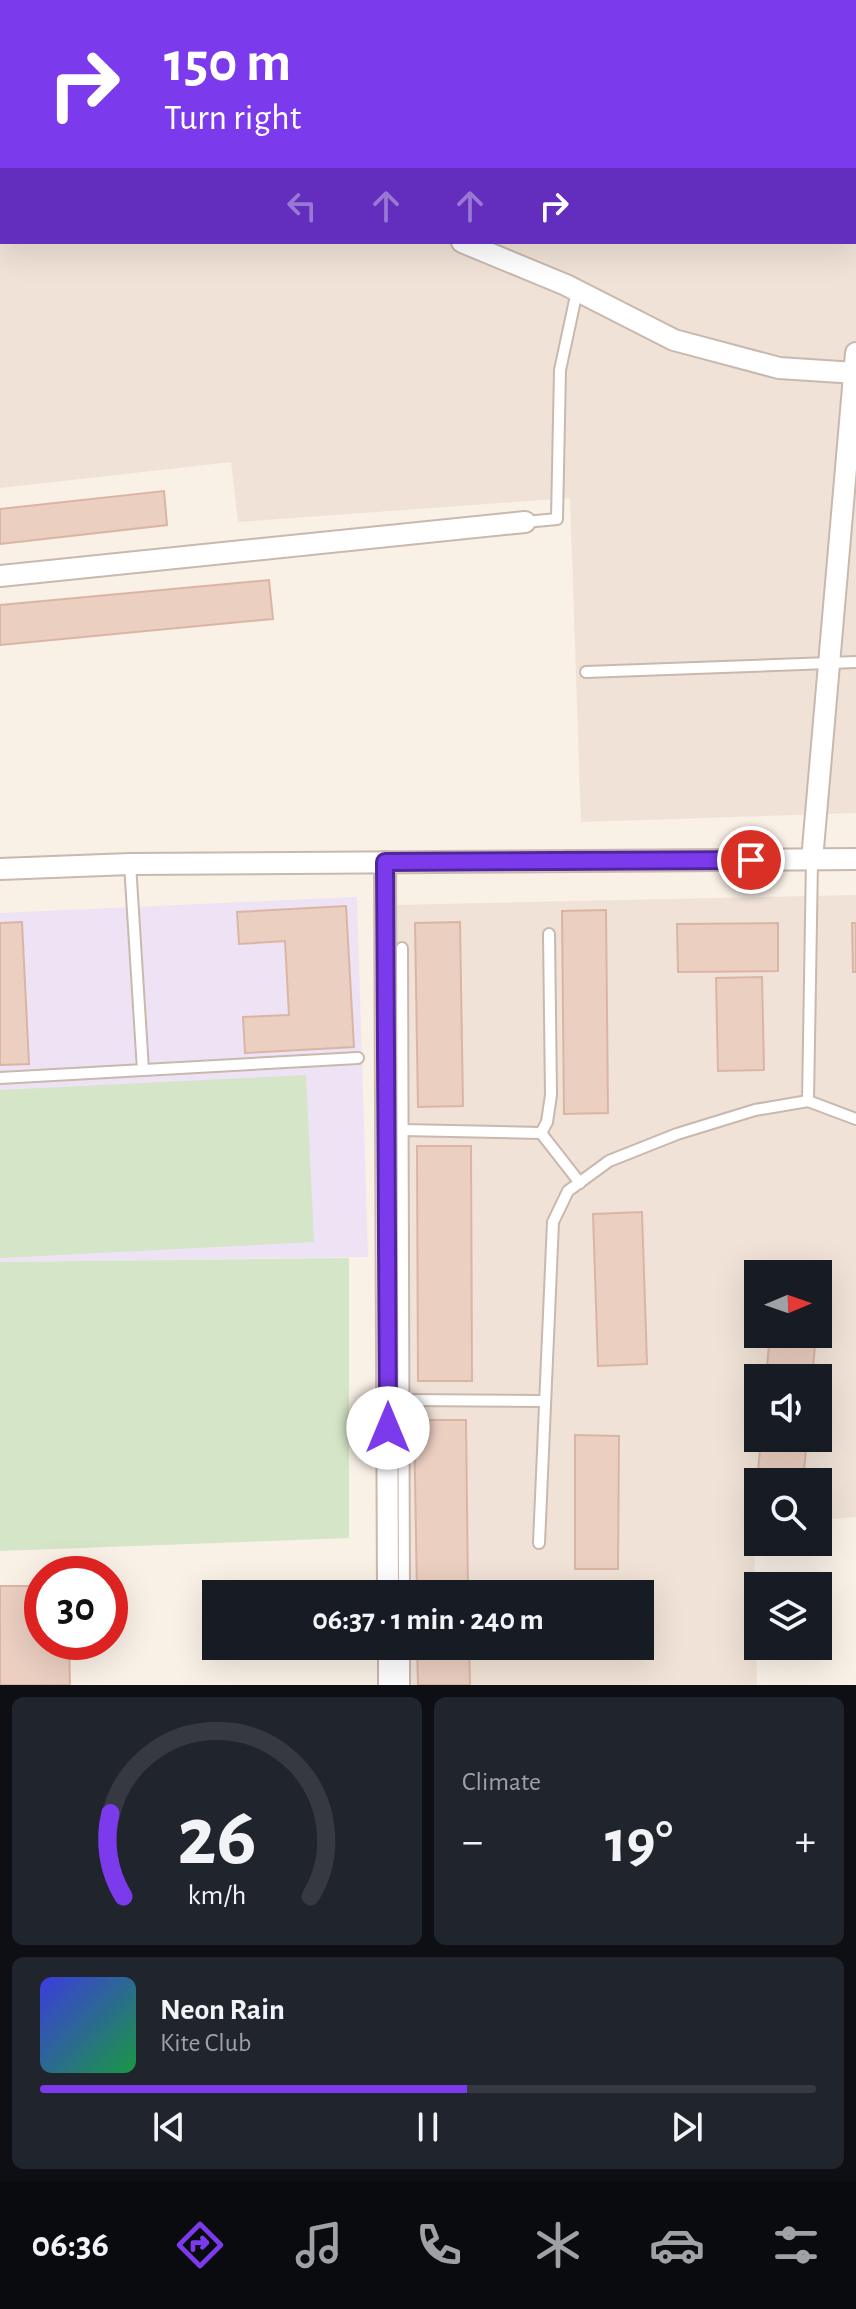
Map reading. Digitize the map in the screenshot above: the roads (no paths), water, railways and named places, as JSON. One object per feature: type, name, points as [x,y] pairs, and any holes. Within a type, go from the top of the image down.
[{"type":"street","points":[[467,244],[577,291],[674,340],[779,368],[856,373]]},
{"type":"street","points":[[812,860],[856,353]]},
{"type":"street","points":[[0,576],[525,522]]},
{"type":"street","points":[[0,869],[130,864],[856,859]]},
{"type":"street","points":[[385,862],[388,1580]]},
{"type":"street","points":[[389,1660],[389,1685]]},
{"type":"lane","points":[[525,522],[557,519],[560,370],[577,291]]},
{"type":"lane","points":[[586,672],[856,662]]},
{"type":"lane","points":[[808,1101],[812,860]]},
{"type":"lane","points":[[130,864],[143,1070]]},
{"type":"lane","points":[[541,1133],[547,1122],[551,1095],[549,934]]},
{"type":"lane","points":[[402,948],[404,1580]]},
{"type":"lane","points":[[0,1078],[358,1058]]},
{"type":"lane","points":[[539,1543],[553,1222],[568,1191],[609,1161],[677,1134],[755,1110],[808,1101],[856,1119]]},
{"type":"lane","points":[[403,1130],[541,1133]]},
{"type":"lane","points":[[541,1133],[580,1183]]},
{"type":"lane","points":[[404,1400],[545,1401]]},
{"type":"lane","points":[[404,1660],[404,1685]]}]
